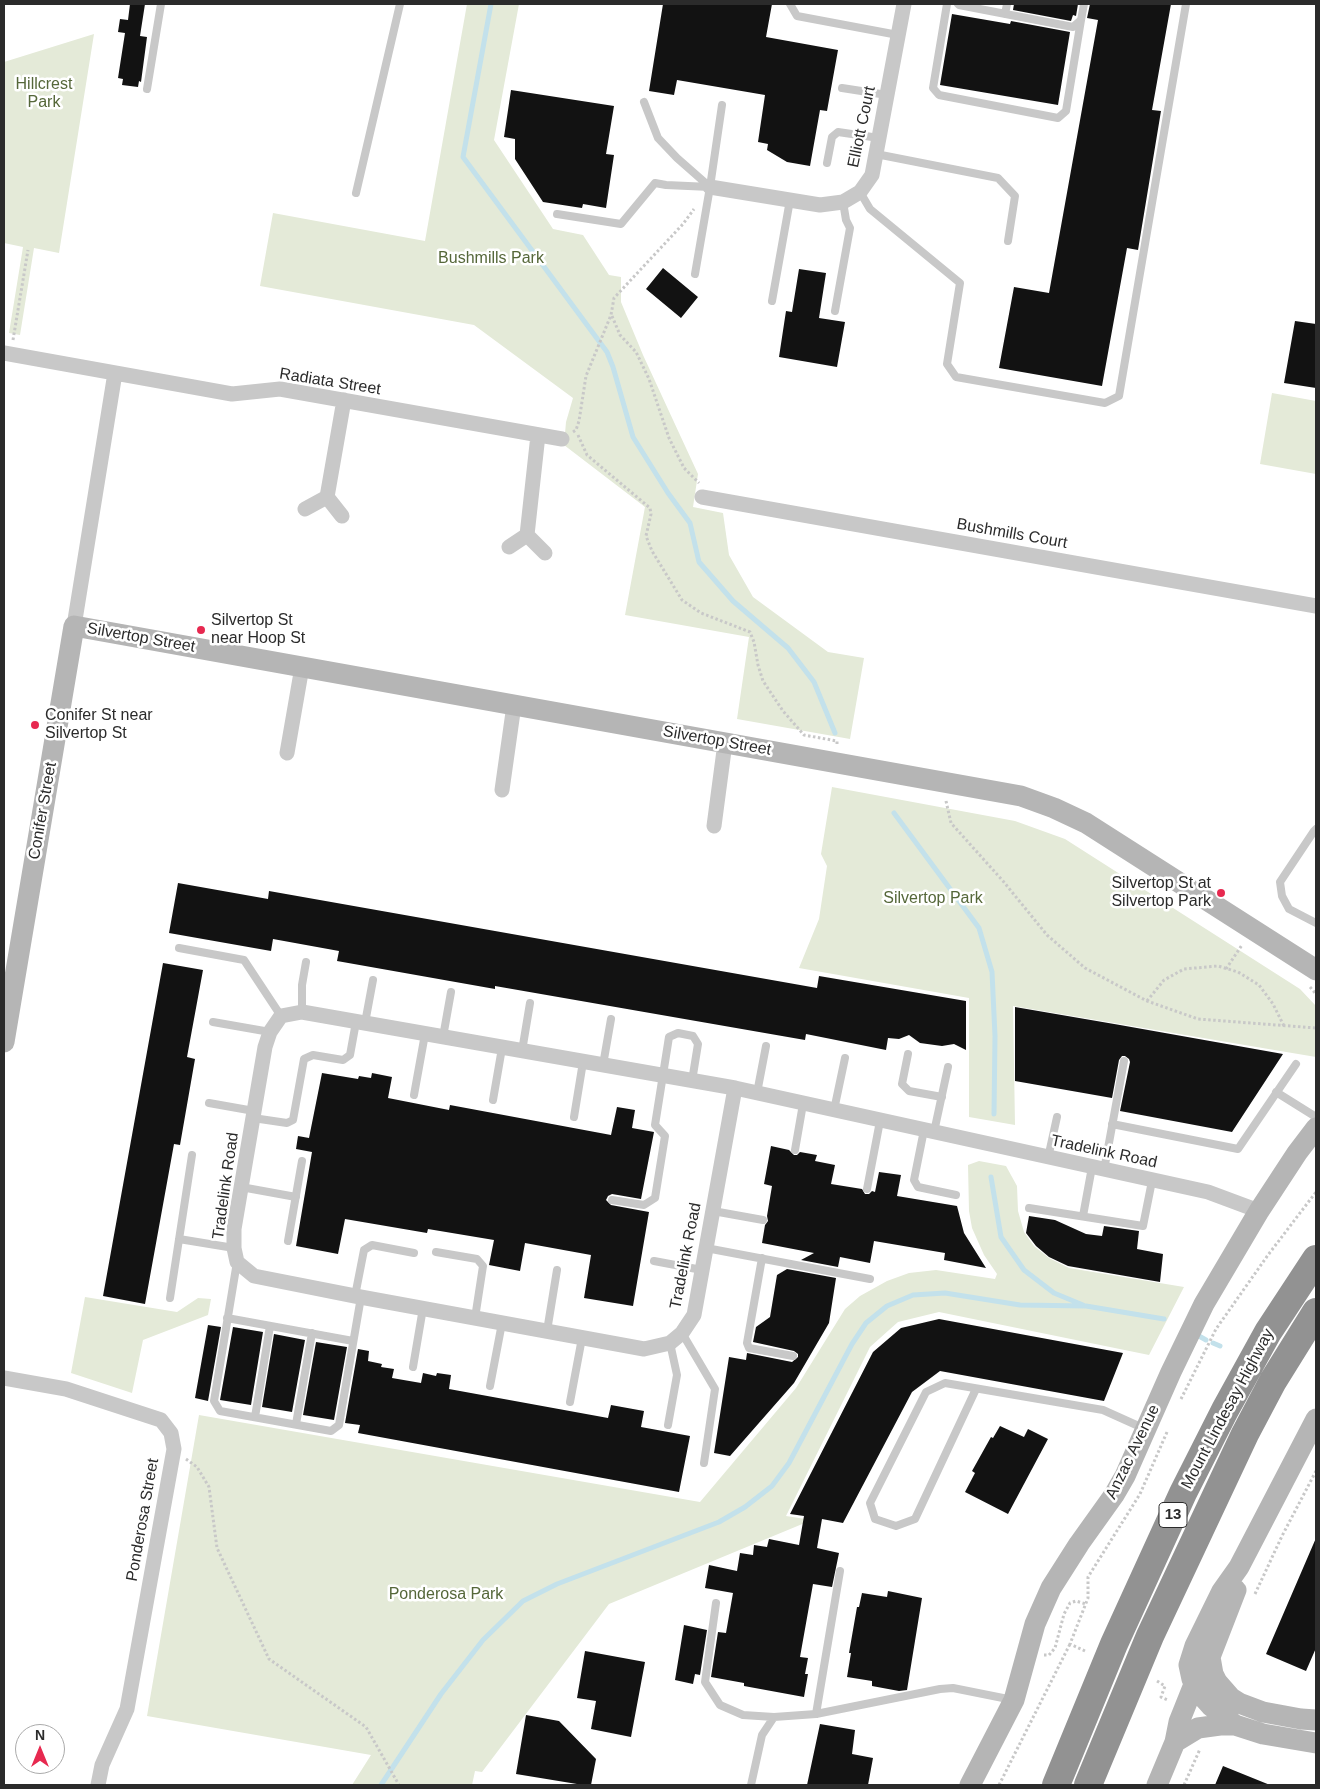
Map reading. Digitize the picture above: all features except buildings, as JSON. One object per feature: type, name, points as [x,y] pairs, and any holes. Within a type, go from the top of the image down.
[{"type":"highway","name":"Mount Lindesay Highway","points":[[1056,1785],[1114,1644],[1183,1493],[1225,1410],[1268,1332],[1316,1259]]},
{"type":"highway","name":"Mount Lindesay Highway","points":[[1088,1785],[1150,1636],[1245,1434],[1273,1381],[1316,1312]]},
{"type":"street","name":"Elliott Court","points":[[710,187],[820,204],[843,202],[860,192],[872,175],[904,4]]},
{"type":"street","name":"Radiata Street","points":[[7,353],[232,394],[280,389],[562,439]]},
{"type":"street","name":"Conifer Street","points":[[4,1042],[115,373]]},
{"type":"street","points":[[342,516],[327,496],[344,400]]},
{"type":"street","points":[[527,535],[538,434]]},
{"type":"street","points":[[304,509],[327,496]]},
{"type":"street","name":"Bushmills Court","points":[[702,497],[1316,606]]},
{"type":"street","points":[[509,546],[527,535]]},
{"type":"street","points":[[527,535],[545,553]]},
{"type":"street","name":"Silvertop Street","points":[[74,626],[1021,796],[1054,808],[1086,823],[1313,978]]},
{"type":"street","points":[[286,753],[302,667]]},
{"type":"street","points":[[502,790],[514,705]]},
{"type":"street","points":[[714,826],[725,743]]},
{"type":"street","name":"Tradelink Road","points":[[734,1088],[694,1315],[682,1333],[670,1343],[644,1349],[254,1276],[236,1255],[234,1229],[265,1047],[270,1032],[281,1016],[302,1012],[734,1088],[1208,1192],[1259,1211]]},
{"type":"street","name":"Anzac Avenue","points":[[970,1785],[1014,1700],[1038,1615],[1051,1588],[1125,1476],[1145,1428],[1204,1304],[1259,1211],[1316,1128]]},
{"type":"street","name":"Ponderosa Street","points":[[4,1378],[66,1389],[161,1420],[171,1433],[174,1449],[127,1708],[102,1765],[98,1785]]},
{"type":"street","points":[[1235,1726],[1210,1706],[1194,1684],[1189,1665],[1195,1646],[1222,1591],[1239,1567],[1316,1419]]},
{"type":"street","points":[[1158,1785],[1176,1742],[1179,1722],[1194,1684],[1201,1667],[1210,1657],[1236,1593],[1239,1567]]},
{"type":"street","points":[[1210,1657],[1213,1674],[1217,1682],[1231,1698],[1239,1703],[1263,1712],[1301,1720],[1316,1720]]},
{"type":"street","points":[[1176,1742],[1198,1728],[1220,1725],[1235,1726],[1263,1734],[1316,1743]]},
{"type":"lane","points":[[147,89],[161,4]]},
{"type":"lane","points":[[356,193],[400,4]]},
{"type":"lane","points":[[790,4],[797,16],[898,35]]},
{"type":"lane","points":[[947,4],[933,88],[939,95],[1058,118],[1066,111],[1084,4]]},
{"type":"lane","points":[[958,4],[1073,27],[1081,20]]},
{"type":"lane","points":[[1005,14],[1007,4]]},
{"type":"lane","points":[[860,192],[870,209],[960,284],[947,364],[956,377],[1105,403],[1119,396],[1186,4]]},
{"type":"lane","points":[[842,88],[887,95]]},
{"type":"lane","points":[[644,102],[658,138],[677,158],[710,187]]},
{"type":"lane","points":[[695,274],[722,105]]},
{"type":"lane","points":[[827,163],[832,137],[838,132],[879,138]]},
{"type":"lane","points":[[876,154],[998,178],[1016,196],[1008,241]]},
{"type":"lane","points":[[558,214],[621,224],[655,183],[710,187]]},
{"type":"lane","points":[[772,301],[790,200]]},
{"type":"lane","points":[[836,311],[850,228],[846,220],[843,202]]},
{"type":"lane","points":[[1316,829],[1280,882],[1282,896],[1289,909],[1316,923]]},
{"type":"lane","points":[[179,948],[244,960],[281,1016]]},
{"type":"lane","points":[[302,1012],[302,985],[306,962]]},
{"type":"lane","points":[[209,1103],[287,1124],[293,1120],[304,1059],[313,1055],[343,1060],[350,1055],[373,980]]},
{"type":"lane","points":[[443,1037],[451,992]]},
{"type":"lane","points":[[522,1051],[530,1003]]},
{"type":"lane","points":[[603,1065],[610,1018]]},
{"type":"lane","points":[[213,1022],[270,1032]]},
{"type":"lane","points":[[612,1200],[644,1205],[655,1198],[665,1136],[655,1125],[669,1037],[678,1033],[693,1036],[698,1044],[692,1081]]},
{"type":"lane","points":[[414,1095],[425,1034]]},
{"type":"lane","points":[[757,1093],[766,1046]]},
{"type":"lane","points":[[493,1100],[502,1048]]},
{"type":"lane","points":[[908,1054],[902,1084],[909,1092],[942,1097]]},
{"type":"lane","points":[[834,1110],[845,1058]]},
{"type":"lane","points":[[1083,1216],[1112,1124],[1124,1061]]},
{"type":"lane","points":[[574,1117],[583,1062]]},
{"type":"lane","points":[[1112,1124],[1238,1149],[1296,1064]]},
{"type":"lane","points":[[948,1067],[942,1097],[914,1180],[918,1187],[956,1195]]},
{"type":"lane","points":[[1276,1092],[1316,1117]]},
{"type":"lane","points":[[795,1150],[803,1104]]},
{"type":"lane","points":[[1048,1158],[1057,1117]]},
{"type":"lane","points":[[867,1189],[880,1121]]},
{"type":"lane","points":[[170,1298],[192,1155]]},
{"type":"lane","points":[[288,1242],[302,1161]]},
{"type":"lane","points":[[1029,1208],[1143,1226],[1152,1181]]},
{"type":"lane","points":[[241,1187],[296,1197]]},
{"type":"lane","points":[[713,1211],[763,1220]]},
{"type":"lane","points":[[179,1239],[236,1255],[214,1401],[220,1411],[331,1431],[339,1425],[353,1341],[364,1250],[372,1245],[414,1253]]},
{"type":"lane","points":[[706,1248],[870,1279]]},
{"type":"lane","points":[[436,1252],[477,1259],[483,1266],[475,1318]]},
{"type":"lane","points":[[762,1258],[747,1343],[749,1348],[793,1356]]},
{"type":"lane","points":[[654,1261],[702,1270]]},
{"type":"lane","points":[[546,1331],[556,1270]]},
{"type":"lane","points":[[413,1367],[424,1308]]},
{"type":"lane","points":[[227,1318],[353,1341]]},
{"type":"lane","points":[[490,1386],[502,1323]]},
{"type":"lane","points":[[255,1417],[270,1326]]},
{"type":"lane","points":[[296,1424],[312,1333]]},
{"type":"lane","points":[[682,1333],[715,1389],[704,1463]]},
{"type":"lane","points":[[570,1402],[582,1338]]},
{"type":"lane","points":[[668,1425],[677,1375],[670,1343]]},
{"type":"lane","points":[[976,1390],[915,1519],[896,1526],[875,1519],[870,1503],[926,1392],[945,1384],[1103,1410],[1145,1428]]},
{"type":"lane","points":[[816,1714],[840,1571]]},
{"type":"lane","points":[[716,1603],[705,1682],[720,1705],[743,1715],[774,1717],[816,1714],[940,1689],[961,1690],[1014,1700]]},
{"type":"lane","points":[[751,1785],[762,1735],[774,1717]]},
{"type":"path","points":[[562,439],[576,430],[586,376],[612,316],[614,298],[685,221],[710,187]]},
{"type":"path","points":[[7,353],[28,250]]},
{"type":"path","points":[[612,316],[620,335],[636,352],[649,379],[669,438],[684,468],[698,482],[702,497]]},
{"type":"path","points":[[947,801],[955,802]]},
{"type":"path","points":[[1226,969],[1242,944],[1250,950]]},
{"type":"path","points":[[1146,1000],[1164,980],[1184,969],[1218,966],[1238,972],[1259,985],[1274,1004],[1284,1026]]},
{"type":"path","points":[[1313,978],[1316,994]]},
{"type":"path","points":[[1180,1403],[1216,1329],[1268,1255],[1316,1192]]},
{"type":"path","points":[[999,1785],[1070,1644],[1088,1598],[1088,1577],[1140,1494],[1169,1428]]},
{"type":"path","points":[[174,1449],[197,1467],[209,1487],[217,1548],[268,1659],[366,1727],[398,1785]]},
{"type":"path","points":[[1254,1597],[1282,1536],[1316,1471]]},
{"type":"path","points":[[1028,1650],[1043,1655],[1052,1653],[1064,1614],[1070,1603],[1076,1601],[1086,1604]]},
{"type":"path","points":[[1070,1644],[1084,1651]]},
{"type":"path","points":[[1158,1682],[1165,1686],[1161,1696],[1169,1701]]},
{"type":"path","points":[[1184,1785],[1202,1744]]},
{"type":"green space","name":"Bushmills Park","points":[[467,4],[519,4],[494,140],[553,229],[583,235],[609,275],[621,277],[621,302],[643,355],[698,474],[693,507],[723,513],[729,555],[753,597],[828,652],[864,658],[850,739],[737,719],[749,637],[625,615],[645,507],[564,445],[566,422],[573,398],[474,325],[260,286],[273,213],[425,241]]},
{"type":"green space","name":"Hillcrest Park","points":[[94,34],[59,253],[34,248],[20,335],[9,333],[23,247],[4,243],[4,62]]},
{"type":"green space","points":[[1272,393],[1316,401],[1316,474],[1260,464]]},
{"type":"green space","name":"Silvertop Park","points":[[832,787],[1015,821],[1065,839],[1300,989],[1316,1006],[1316,1057],[1013,1006],[1015,1125],[969,1117],[969,998],[799,968],[819,919],[827,866],[821,854]]},
{"type":"green space","name":"Ponderosa Park","points":[[979,1161],[1006,1166],[1017,1186],[1018,1211],[1024,1232],[1034,1246],[1049,1258],[1069,1268],[1184,1287],[1149,1355],[939,1312],[898,1322],[870,1347],[786,1516],[812,1520],[609,1604],[482,1772],[475,1771],[472,1785],[352,1785],[371,1755],[147,1716],[199,1415],[700,1502],[796,1388],[845,1309],[860,1296],[887,1281],[909,1273],[936,1270],[995,1279],[997,1274],[984,1255],[972,1228],[969,1211],[968,1165]]},
{"type":"green space","points":[[85,1297],[177,1312],[198,1298],[211,1299],[208,1315],[143,1340],[132,1393],[71,1373]]},
{"type":"waterway","points":[[491,4],[463,157],[607,352],[633,437],[668,493],[690,523],[699,562],[733,601],[788,648],[814,682],[835,733]]},
{"type":"waterway","points":[[894,813],[979,928],[992,972],[995,1036],[994,1114]]},
{"type":"waterway","points":[[991,1177],[1001,1237],[1024,1270],[1054,1293],[1083,1305]]},
{"type":"waterway","points":[[381,1785],[441,1694],[483,1640],[523,1601],[557,1584],[719,1522],[745,1507],[772,1486],[789,1463],[852,1344],[866,1323],[887,1306],[913,1295],[945,1293],[1020,1305],[1086,1306],[1164,1319]]},
{"type":"waterway","points":[[1199,1336],[1206,1340]]},
{"type":"waterway","points":[[1213,1343],[1220,1346]]},
{"type":"place","name":"Silvertop St near Hoop St","points":[[201,630]]},
{"type":"place","name":"Conifer St near Silvertop St","points":[[35,725]]},
{"type":"place","name":"Silvertop St at Silvertop Park","points":[[1221,893]]}]
